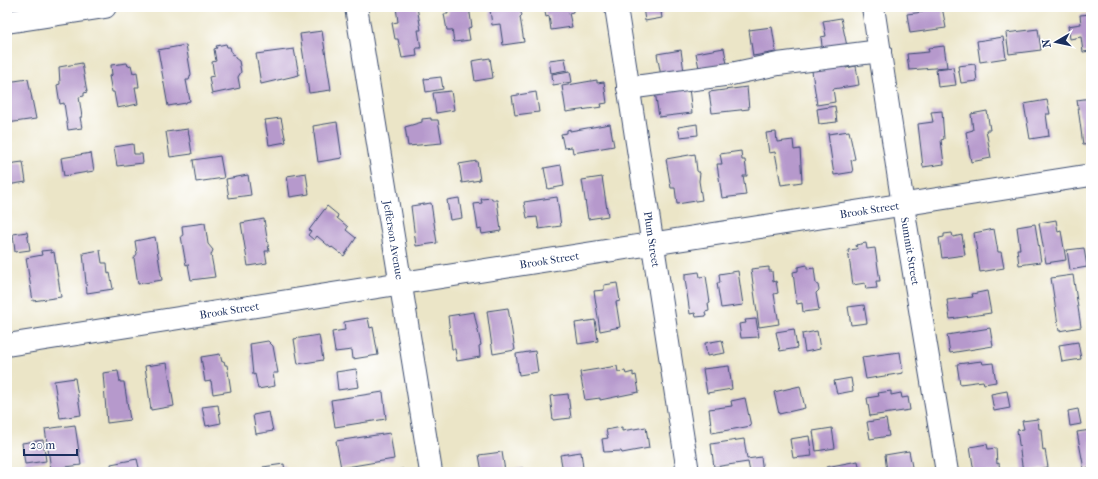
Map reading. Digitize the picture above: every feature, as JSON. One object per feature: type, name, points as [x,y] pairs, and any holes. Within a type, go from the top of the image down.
[{"type":"street","points":[[7,22],[104,7]]},
{"type":"street","name":"Jefferson Avenue","points":[[356,7],[431,472]]},
{"type":"street","name":"Plum Street","points":[[616,7],[688,472]]},
{"type":"street","name":"Summit Street","points":[[873,7],[903,205],[947,472]]},
{"type":"street","points":[[628,88],[731,74],[778,64],[880,51]]},
{"type":"street","name":"Brook Street","points":[[7,345],[1091,175]]},
{"type":"building","points":[[396,7],[417,7],[421,30],[418,30],[421,48],[416,48],[417,56],[402,58],[398,39],[395,39],[392,23],[398,22]]},
{"type":"building","points":[[447,7],[469,7],[472,27],[468,28],[470,40],[454,42],[452,30],[447,30],[444,14],[448,14]]},
{"type":"building","points":[[494,7],[518,7],[522,15],[520,17],[524,42],[503,45],[500,24],[492,25],[490,10],[494,9]]},
{"type":"building","points":[[544,7],[573,7],[573,12],[569,13],[572,27],[551,30],[549,16],[546,17]]},
{"type":"building","points":[[643,7],[667,7],[668,11],[661,12],[662,18],[645,21]]},
{"type":"building","points":[[922,7],[942,7],[946,28],[910,33],[907,14],[923,12]]},
{"type":"building","points":[[1091,14],[1091,51],[1083,52],[1081,37],[1070,39],[1068,26],[1081,24],[1080,15]]},
{"type":"building","points":[[841,18],[848,51],[823,55],[821,37],[826,36],[823,21]]},
{"type":"building","points":[[772,27],[776,52],[753,56],[749,30]]},
{"type":"building","points":[[1038,29],[1041,50],[1009,54],[1006,33]]},
{"type":"building","points":[[322,31],[331,90],[309,93],[300,34]]},
{"type":"building","points":[[1003,37],[1006,58],[980,62],[977,41]]},
{"type":"building","points":[[226,44],[227,47],[230,47],[232,55],[234,54],[235,58],[239,61],[241,72],[238,77],[240,88],[212,94],[209,77],[214,76],[212,62],[216,61],[214,49],[217,48],[216,46]]},
{"type":"building","points":[[186,45],[191,74],[189,80],[186,80],[190,101],[168,106],[158,50]]},
{"type":"building","points":[[944,46],[947,67],[909,70],[907,54],[929,52],[928,48]]},
{"type":"building","points":[[724,48],[727,64],[699,68],[696,53]]},
{"type":"building","points":[[294,49],[299,75],[261,84],[256,54]]},
{"type":"building","points":[[681,50],[684,72],[661,76],[657,54]]},
{"type":"building","points":[[490,58],[493,78],[475,81],[472,61]]},
{"type":"building","points":[[565,58],[567,70],[551,73],[549,60]]},
{"type":"building","points":[[845,62],[846,68],[856,66],[859,85],[833,89],[835,102],[817,105],[812,71]]},
{"type":"building","points":[[82,63],[87,92],[84,93],[84,96],[79,97],[82,128],[68,130],[64,103],[60,104],[57,85],[60,84],[59,67]]},
{"type":"building","points":[[127,63],[128,66],[131,65],[133,73],[137,72],[139,87],[135,87],[138,104],[117,108],[109,76],[112,75],[111,65]]},
{"type":"building","points":[[975,64],[977,81],[961,83],[958,66]]},
{"type":"building","points":[[953,67],[956,85],[938,87],[936,69]]},
{"type":"building","points":[[570,71],[572,82],[553,85],[552,74]]},
{"type":"building","points":[[441,77],[443,89],[426,92],[424,79]]},
{"type":"building","points":[[28,79],[36,119],[7,123],[7,82]]},
{"type":"building","points":[[597,80],[597,83],[604,82],[607,103],[601,104],[602,107],[566,112],[562,86]]},
{"type":"building","points":[[747,87],[749,109],[712,113],[709,92]]},
{"type":"building","points":[[689,88],[692,113],[659,117],[655,92]]},
{"type":"building","points":[[451,91],[454,110],[436,113],[433,93]]},
{"type":"building","points":[[536,92],[539,112],[515,115],[512,96]]},
{"type":"building","points":[[1091,98],[1091,144],[1083,145],[1077,100]]},
{"type":"building","points":[[1047,100],[1050,114],[1046,114],[1049,136],[1030,139],[1024,104]]},
{"type":"building","points":[[835,106],[837,122],[819,124],[817,109]]},
{"type":"building","points":[[942,111],[944,139],[941,140],[944,164],[923,167],[918,124],[933,122],[931,112]]},
{"type":"building","points":[[987,111],[990,130],[986,130],[991,158],[971,162],[966,132],[973,130],[971,114]]},
{"type":"building","points":[[281,118],[286,142],[269,145],[265,120]]},
{"type":"building","points":[[431,118],[431,120],[438,120],[442,143],[408,146],[405,127],[422,122],[422,119]]},
{"type":"building","points":[[337,122],[342,158],[318,162],[313,126]]},
{"type":"building","points":[[610,124],[614,146],[573,153],[572,147],[564,148],[561,134],[567,133],[567,130],[570,129],[570,131]]},
{"type":"building","points":[[697,124],[698,135],[680,137],[678,127]]},
{"type":"building","points":[[188,129],[192,154],[170,157],[166,132]]},
{"type":"building","points":[[849,131],[855,159],[851,160],[853,172],[834,175],[828,134]]},
{"type":"building","points":[[776,132],[777,142],[793,140],[794,150],[800,149],[802,182],[781,185],[775,152],[769,153],[766,133]]},
{"type":"building","points":[[133,144],[134,154],[142,154],[143,163],[117,166],[114,147]]},
{"type":"building","points":[[741,151],[742,160],[745,160],[747,176],[743,176],[746,195],[722,198],[717,164],[722,164],[720,154]]},
{"type":"building","points":[[91,153],[94,171],[64,176],[61,158]]},
{"type":"building","points":[[695,154],[697,171],[700,173],[699,181],[702,200],[677,204],[675,188],[671,188],[666,159]]},
{"type":"building","points":[[220,156],[224,178],[196,182],[193,160]]},
{"type":"building","points":[[477,161],[480,180],[462,183],[459,164]]},
{"type":"building","points":[[23,162],[26,182],[7,185],[7,164]]},
{"type":"building","points":[[561,165],[564,186],[548,189],[544,168]]},
{"type":"building","points":[[306,173],[309,194],[290,197],[287,176]]},
{"type":"building","points":[[248,175],[251,195],[229,198],[226,179]]},
{"type":"building","points":[[602,177],[608,216],[588,219],[582,180]]},
{"type":"building","points":[[557,197],[561,226],[539,229],[537,217],[527,218],[524,202]]},
{"type":"building","points":[[459,198],[462,218],[450,220],[447,200]]},
{"type":"building","points":[[492,198],[492,200],[497,200],[501,231],[482,234],[481,229],[478,230],[474,204],[482,203],[481,199]]},
{"type":"building","points":[[431,203],[437,243],[416,246],[411,206]]},
{"type":"building","points":[[327,206],[338,215],[337,218],[348,227],[346,230],[356,238],[344,256],[332,247],[331,248],[317,236],[314,240],[308,235],[311,231],[309,230]]},
{"type":"building","points":[[264,219],[269,251],[265,251],[267,263],[248,266],[241,223]]},
{"type":"building","points":[[1056,220],[1058,232],[1061,231],[1066,260],[1046,263],[1039,223]]},
{"type":"building","points":[[205,223],[208,244],[213,250],[211,255],[215,277],[191,280],[188,264],[186,265],[181,236],[183,236],[182,226]]},
{"type":"building","points":[[1035,224],[1041,262],[1019,265],[1017,249],[1020,249],[1017,227]]},
{"type":"building","points":[[994,229],[998,252],[1001,252],[1004,268],[980,272],[974,233]]},
{"type":"building","points":[[27,232],[30,250],[15,252],[13,234]]},
{"type":"building","points":[[952,233],[953,237],[962,235],[965,255],[942,258],[939,238],[944,237],[944,234]]},
{"type":"building","points":[[155,237],[162,280],[138,284],[134,258],[137,254],[135,241]]},
{"type":"building","points":[[866,243],[867,249],[875,248],[880,281],[876,281],[877,288],[866,289],[865,283],[853,285],[848,250],[857,249],[856,245]]},
{"type":"building","points":[[1084,248],[1087,267],[1070,270],[1067,250]]},
{"type":"building","points":[[51,250],[51,253],[54,252],[61,297],[33,301],[26,258],[42,255],[41,251]]},
{"type":"building","points":[[100,250],[102,263],[107,263],[108,274],[110,273],[113,289],[87,293],[83,253]]},
{"type":"building","points":[[807,265],[807,269],[814,268],[816,284],[818,285],[819,290],[816,293],[819,310],[803,312],[802,303],[797,304],[793,272],[798,271],[798,267]]},
{"type":"building","points":[[769,267],[769,271],[772,271],[773,282],[776,281],[778,293],[774,294],[779,324],[759,327],[751,269]]},
{"type":"building","points":[[738,271],[743,305],[721,308],[717,283],[720,283],[719,274]]},
{"type":"building","points":[[699,272],[700,277],[706,276],[710,303],[708,303],[709,311],[705,312],[706,316],[696,317],[695,313],[690,314],[685,274]]},
{"type":"building","points":[[1073,275],[1081,327],[1059,331],[1051,278]]},
{"type":"building","points":[[617,283],[620,301],[616,302],[620,327],[600,331],[594,291],[604,290],[604,285]]},
{"type":"building","points":[[987,291],[991,313],[950,319],[947,300],[973,297],[972,294]]},
{"type":"building","points":[[864,305],[867,323],[851,325],[848,307]]},
{"type":"building","points":[[508,308],[515,350],[493,354],[487,311]]},
{"type":"building","points":[[474,312],[481,345],[479,346],[480,357],[457,361],[455,349],[452,349],[448,316]]},
{"type":"building","points":[[368,318],[370,328],[373,327],[378,355],[353,359],[352,350],[335,352],[332,332],[345,330],[344,322]]},
{"type":"building","points":[[756,319],[759,337],[741,338],[739,324],[746,323],[745,320]]},
{"type":"building","points":[[595,320],[598,341],[578,344],[575,323]]},
{"type":"building","points":[[990,328],[993,346],[950,353],[947,335]]},
{"type":"building","points":[[794,329],[797,348],[780,351],[776,332]]},
{"type":"building","points":[[817,331],[820,349],[805,352],[802,334]]},
{"type":"building","points":[[319,335],[323,360],[298,364],[294,339]]},
{"type":"building","points":[[722,340],[725,353],[707,356],[705,343]]},
{"type":"building","points":[[268,341],[273,346],[278,373],[273,373],[275,386],[258,389],[255,374],[253,375],[250,344]]},
{"type":"building","points":[[1078,342],[1081,359],[1062,362],[1059,345]]},
{"type":"building","points":[[535,351],[538,372],[519,375],[516,354]]},
{"type":"building","points":[[900,352],[903,373],[866,379],[862,357]]},
{"type":"building","points":[[220,354],[222,362],[224,361],[225,365],[227,365],[231,391],[213,394],[211,381],[205,382],[201,357]]},
{"type":"building","points":[[982,361],[983,364],[993,363],[996,382],[984,384],[983,381],[960,384],[957,364]]},
{"type":"building","points":[[167,363],[174,406],[151,410],[145,366]]},
{"type":"building","points":[[617,366],[618,372],[625,371],[626,374],[633,372],[633,376],[636,375],[639,392],[600,400],[600,398],[585,400],[580,372]]},
{"type":"building","points":[[729,366],[732,389],[707,393],[703,369]]},
{"type":"building","points":[[356,369],[359,387],[338,390],[336,372]]},
{"type":"building","points":[[118,371],[120,382],[124,382],[130,420],[107,423],[103,373]]},
{"type":"building","points":[[75,378],[81,415],[60,418],[54,381]]},
{"type":"building","points":[[851,378],[853,391],[837,394],[834,381]]},
{"type":"building","points":[[800,386],[805,408],[779,414],[774,392]]},
{"type":"building","points":[[891,391],[891,395],[901,393],[902,398],[908,397],[910,410],[870,416],[867,398],[879,396],[878,393]]},
{"type":"building","points":[[1007,391],[1010,408],[994,411],[991,394]]},
{"type":"building","points":[[383,392],[386,419],[335,427],[331,400]]},
{"type":"building","points":[[568,394],[571,418],[553,420],[550,396]]},
{"type":"building","points":[[745,398],[751,426],[712,433],[709,409],[732,406],[731,401]]},
{"type":"building","points":[[218,405],[221,423],[206,426],[202,407]]},
{"type":"building","points":[[1078,409],[1081,424],[1070,426],[1068,411]]},
{"type":"building","points":[[269,412],[273,431],[256,434],[253,415]]},
{"type":"building","points":[[886,419],[889,436],[870,439],[867,422]]},
{"type":"building","points":[[1038,419],[1039,429],[1041,429],[1043,451],[1045,450],[1048,467],[1023,472],[1017,430],[1024,429],[1022,421]]},
{"type":"building","points":[[75,425],[81,465],[51,469],[45,429]]},
{"type":"building","points":[[622,427],[622,431],[646,427],[649,448],[622,453],[621,451],[604,452],[602,439],[608,438],[606,430]]},
{"type":"building","points":[[832,428],[835,448],[816,451],[813,431]]},
{"type":"building","points":[[1091,430],[1091,468],[1084,469],[1077,432]]},
{"type":"building","points":[[390,433],[394,459],[341,468],[336,441]]},
{"type":"building","points":[[809,436],[812,456],[793,458],[790,439]]},
{"type":"building","points":[[744,439],[747,459],[761,457],[763,472],[750,472],[748,462],[714,467],[711,444]]},
{"type":"building","points":[[43,440],[46,461],[25,464],[22,443]]},
{"type":"building","points":[[987,444],[988,449],[996,448],[997,464],[999,463],[1000,472],[974,472],[970,447]]},
{"type":"building","points":[[909,451],[913,472],[887,472],[885,455]]},
{"type":"building","points":[[502,452],[505,471],[482,472],[479,455]]},
{"type":"building","points":[[581,452],[583,468],[563,471],[560,455]]},
{"type":"building","points":[[137,459],[140,472],[112,472],[111,464]]},
{"type":"building","points":[[858,461],[860,472],[827,472],[826,467]]},
{"type":"building","points":[[284,464],[285,472],[264,472],[263,467]]},
{"type":"building","points":[[523,468],[524,472],[509,472],[509,470]]},
{"type":"building","points":[[403,469],[403,472],[387,471]]},
{"type":"building","points":[[620,470],[620,472],[610,472],[610,471]]}]
